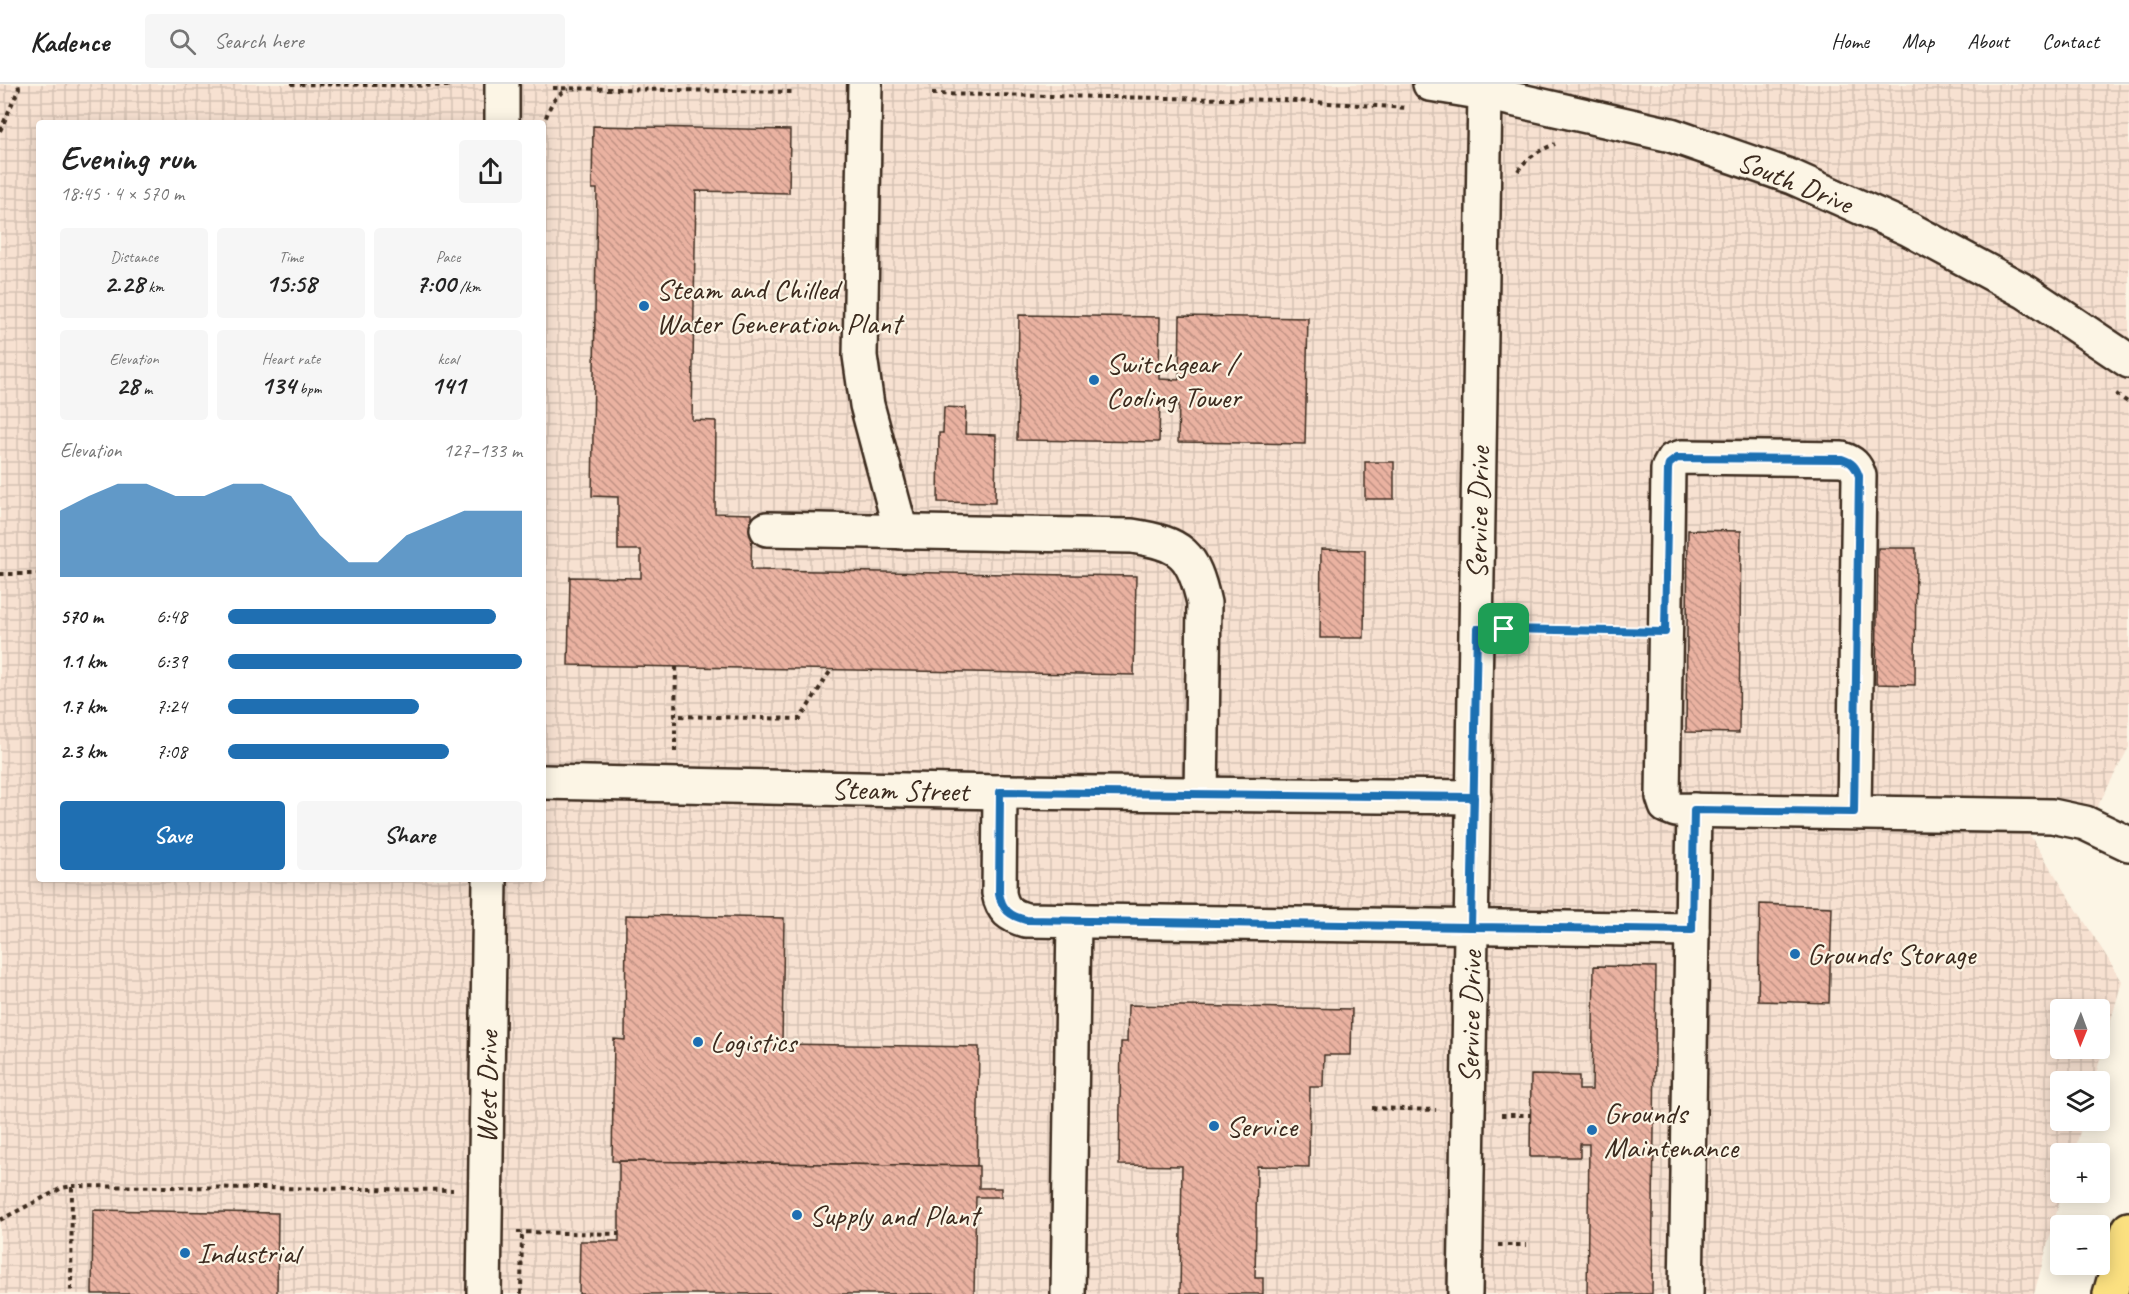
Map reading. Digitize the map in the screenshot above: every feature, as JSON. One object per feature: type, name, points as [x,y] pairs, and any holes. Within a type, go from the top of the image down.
[{"type":"main road","points":[[2110,1294],[2129,1228]]},
{"type":"street","points":[[502,84],[502,120]]},
{"type":"street","points":[[865,84],[860,339],[862,373],[867,405],[901,532]]},
{"type":"street","name":"South Drive","points":[[1420,96],[1485,93],[1671,135],[1792,177],[1909,229],[2026,292],[2129,361]]},
{"type":"street","name":"Service Drive","points":[[1466,1294],[1485,93]]},
{"type":"street","points":[[1854,812],[1859,476],[1854,465],[1842,459],[1682,457],[1672,460],[1668,469],[1664,802],[1671,808],[1694,810],[2052,816],[2069,818],[2129,844]]},
{"type":"street","points":[[767,529],[1132,536],[1162,541],[1184,554],[1198,577],[1204,603],[1201,794]]},
{"type":"street","name":"Steam Street","points":[[546,782],[1000,792],[1474,797]]},
{"type":"street","points":[[1000,792],[999,893],[1001,904],[1016,918],[1026,920],[1692,930]]},
{"type":"street","points":[[1686,1294],[1694,810]]},
{"type":"street","name":"West Drive","points":[[484,1294],[490,882]]},
{"type":"street","points":[[1068,1294],[1074,921]]},
{"type":"path","points":[[0,131],[19,86],[24,84]]},
{"type":"path","points":[[291,84],[451,86]]},
{"type":"path","points":[[554,88],[792,92]]},
{"type":"path","points":[[546,120],[555,99],[563,92],[578,88]]},
{"type":"path","points":[[932,94],[1282,100],[1420,96]]},
{"type":"path","points":[[1514,177],[1527,160],[1563,141]]},
{"type":"path","points":[[2110,389],[2129,403]]},
{"type":"path","points":[[0,574],[36,574]]},
{"type":"path","points":[[1477,629],[1665,632]]},
{"type":"path","points":[[676,667],[675,716],[789,719],[800,719],[831,670]]},
{"type":"path","points":[[1372,1108],[1446,1110]]},
{"type":"path","points":[[1494,1114],[1530,1115]]},
{"type":"path","points":[[71,1294],[72,1186]]},
{"type":"path","points":[[0,1220],[62,1188],[72,1186],[454,1190]]},
{"type":"path","points":[[508,1232],[619,1234]]},
{"type":"path","points":[[521,1294],[522,1232]]},
{"type":"shaded area","points":[[0,84],[2129,84],[2129,747],[2094,813],[2026,829],[2122,981],[2110,1024],[2110,999],[2050,999],[2050,1059],[2100,1059],[2097,1071],[2050,1071],[2050,1131],[2080,1131],[2077,1143],[2050,1143],[2050,1203],[2059,1203],[2056,1215],[2050,1215],[2050,1236],[2034,1294],[0,1294]]},
{"type":"building","name":"Steam and Chilled Water Generation Plant","points":[[593,126],[790,130],[789,193],[696,191],[692,420],[716,421],[715,513],[752,514],[751,570],[1136,576],[1134,675],[568,665],[570,577],[641,578],[641,550],[618,550],[618,497],[592,496],[597,189],[592,189]]},
{"type":"building","name":"Switchgear / Cooling Tower","points":[[1019,315],[1160,317],[1159,379],[1179,380],[1180,316],[1308,318],[1305,444],[1178,442],[1179,401],[1160,401],[1159,442],[1017,440]]},
{"type":"building","points":[[944,407],[966,408],[965,434],[996,435],[995,503],[938,502],[939,433],[943,433]]},
{"type":"building","points":[[1365,462],[1394,462],[1394,499],[1365,499]]},
{"type":"building","points":[[1688,530],[1741,531],[1739,733],[1686,732]]},
{"type":"building","points":[[1878,548],[1916,548],[1915,685],[1876,684]]},
{"type":"building","points":[[1321,549],[1365,550],[1364,638],[1320,638]]},
{"type":"building","name":"Grounds Storage","points":[[1760,904],[1832,907],[1829,1003],[1758,1001]]},
{"type":"building","name":"Logistics","points":[[626,915],[784,918],[782,1044],[979,1047],[977,1166],[612,1161],[614,1039],[625,1040]]},
{"type":"building","name":"Grounds Maintenance","points":[[1594,966],[1656,967],[1652,1294],[1587,1294],[1589,1144],[1580,1144],[1580,1157],[1530,1157],[1531,1075],[1579,1076],[1579,1090],[1592,1090]]},
{"type":"building","name":"Service","points":[[1128,1005],[1352,1009],[1351,1055],[1324,1055],[1323,1087],[1310,1087],[1309,1167],[1257,1166],[1255,1278],[1263,1278],[1263,1294],[1180,1294],[1182,1166],[1119,1165],[1121,1042],[1127,1042]]},
{"type":"building","name":"Supply and Plant","points":[[619,1161],[979,1166],[979,1188],[1001,1188],[1001,1197],[976,1197],[974,1294],[579,1294],[580,1241],[619,1241]]},
{"type":"building","name":"Industrial","points":[[93,1210],[278,1213],[277,1294],[92,1294]]},
{"type":"place","name":"Steam and Chilled Water Generation Plant","points":[[644,306]]},
{"type":"place","name":"Switchgear / Cooling Tower","points":[[1094,380]]},
{"type":"place","name":"Grounds Storage","points":[[1795,954]]},
{"type":"place","name":"Logistics","points":[[698,1042]]},
{"type":"place","name":"Service","points":[[1214,1126]]},
{"type":"place","name":"Grounds Maintenance","points":[[1592,1130]]},
{"type":"place","name":"Supply and Plant","points":[[797,1215]]},
{"type":"place","name":"Industrial","points":[[185,1253]]},
{"type":"route","points":[[1504,629],[1477,629],[1473,862],[1471,927],[1026,920],[1016,918],[1001,904],[999,893],[1000,792],[1474,797],[1471,927],[1692,930],[1694,810],[1854,812],[1859,476],[1854,465],[1849,461],[1842,459],[1682,457],[1672,460],[1668,469],[1665,632],[1504,629]]}]
